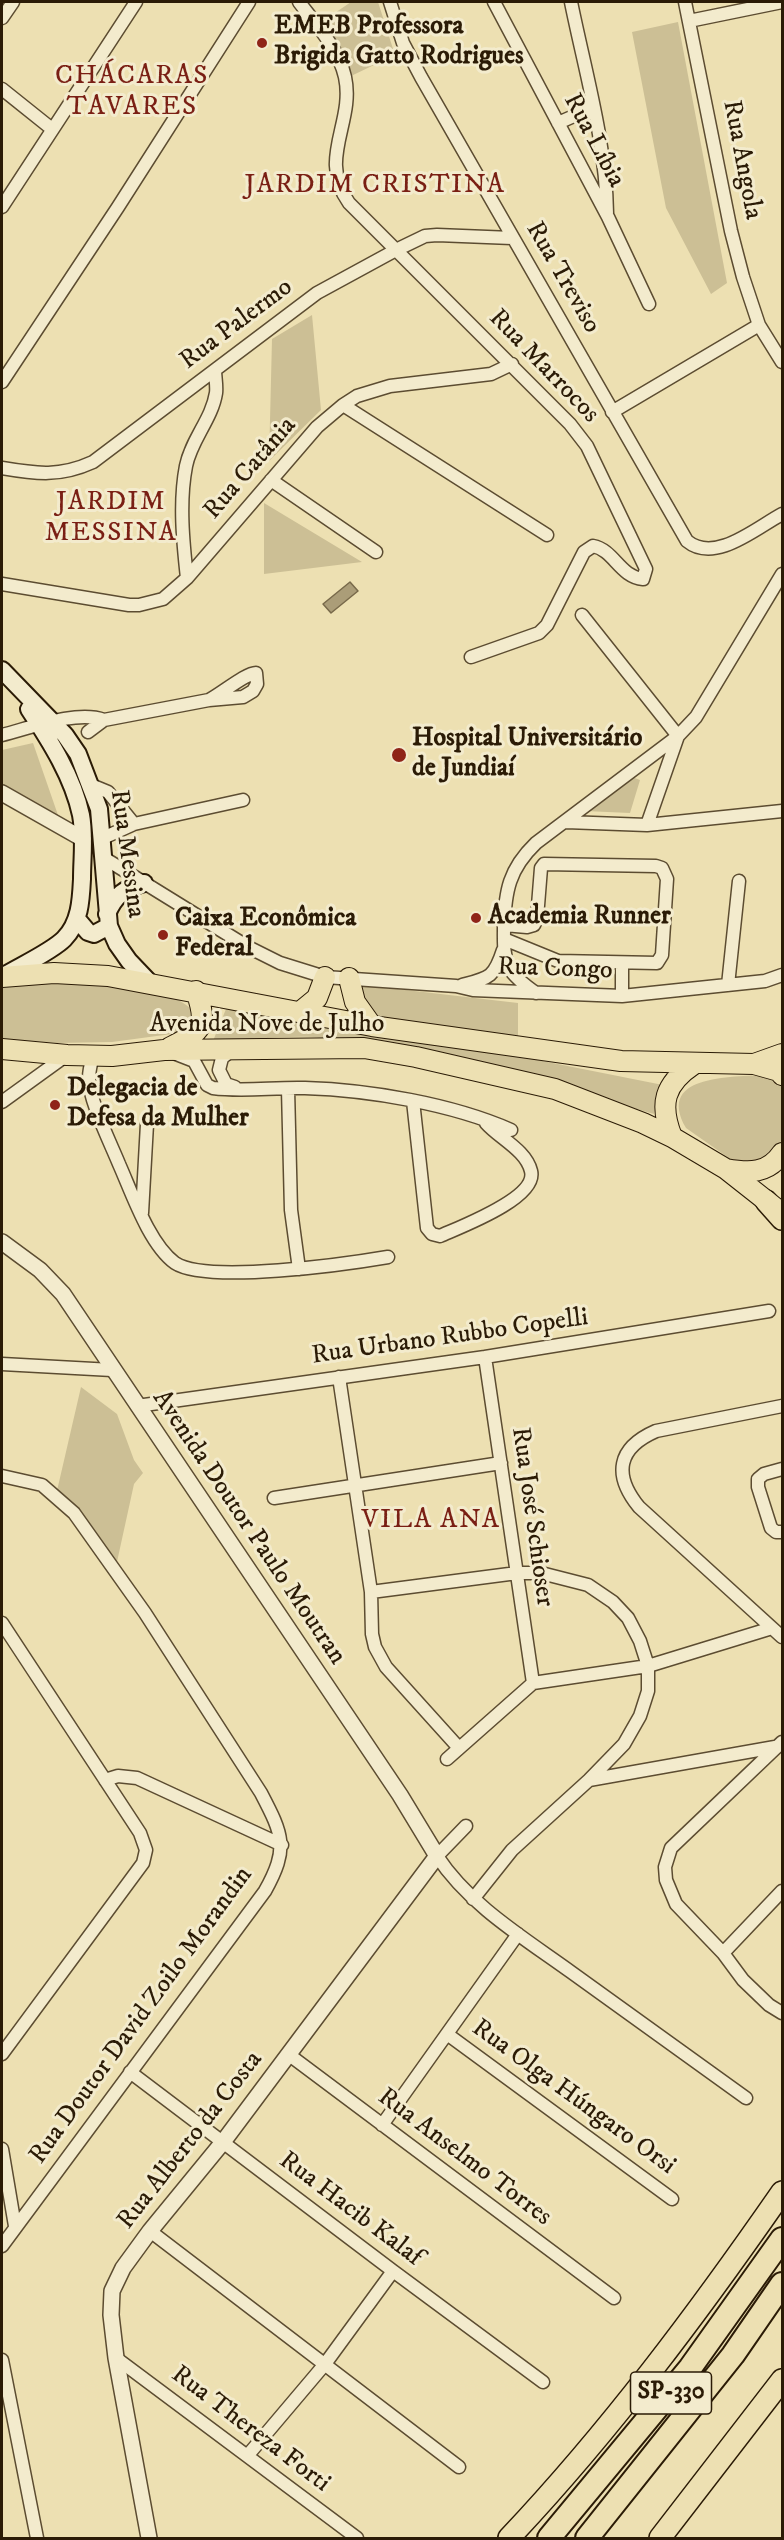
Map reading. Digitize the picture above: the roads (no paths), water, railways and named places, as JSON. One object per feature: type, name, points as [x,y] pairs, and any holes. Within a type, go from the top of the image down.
[{"type":"highway","points":[[775,1207],[783,1219]]},
{"type":"highway","points":[[509,2538],[595,2440],[662,2357],[710,2296],[783,2193]]},
{"type":"highway","name":"SP-330","points":[[549,2538],[690,2368],[783,2239]]},
{"type":"highway","name":"SP-330","points":[[587,2538],[734,2355],[783,2284]]},
{"type":"highway","points":[[660,2538],[783,2380]]},
{"type":"main road","name":"Rua Messina","points":[[5,674],[45,724],[75,795],[81,816],[83,839],[81,891],[77,919]]},
{"type":"main road","name":"Rua Messina","points":[[45,724],[65,735],[78,754],[92,785],[99,809],[103,838],[107,920],[117,944],[129,962],[149,982]]},
{"type":"main road","points":[[2,977],[64,939],[77,919],[88,932],[94,934],[107,920],[117,895],[144,883]]},
{"type":"main road","name":"Avenida Nove de Julho","points":[[2,977],[74,974],[149,982],[372,1026],[621,1061],[754,1064],[783,1054]]},
{"type":"main road","points":[[300,1012],[317,998],[324,977]]},
{"type":"main road","points":[[349,978],[355,1002],[372,1026]]},
{"type":"main road","points":[[164,1050],[191,1036],[200,1027],[203,1015],[196,991]]},
{"type":"main road","name":"Avenida Nove de Julho","points":[[2,1049],[93,1056],[164,1050],[364,1048],[416,1057],[555,1089],[604,1106],[672,1137],[726,1169],[775,1207]]},
{"type":"main road","points":[[672,1137],[664,1112],[665,1101],[672,1084],[680,1074],[694,1064]]},
{"type":"main road","points":[[754,1064],[779,1071],[783,1075]]},
{"type":"main road","points":[[726,1169],[747,1173],[757,1172],[776,1162],[783,1153]]},
{"type":"street","points":[[2,18],[13,2]]},
{"type":"street","points":[[2,207],[136,2]]},
{"type":"street","points":[[2,382],[118,207],[249,2]]},
{"type":"street","name":"Rua Marrocos","points":[[299,2],[324,34],[345,76],[343,120],[336,146],[335,171],[340,190],[396,250],[570,424],[587,446],[646,569],[646,576],[643,579],[630,577],[601,548],[593,546],[584,552],[547,625],[538,633],[471,657]]},
{"type":"street","name":"Rua Treviso","points":[[390,2],[403,43],[421,77],[687,541],[695,548],[715,550],[783,514]]},
{"type":"street","name":"Rua Líbia","points":[[494,2],[608,217],[649,304]]},
{"type":"street","points":[[571,2],[607,188],[608,217]]},
{"type":"street","name":"Rua Angola","points":[[685,2],[731,231],[743,277],[759,325],[783,362]]},
{"type":"street","points":[[689,21],[783,2]]},
{"type":"street","points":[[2,89],[52,129]]},
{"type":"street","points":[[558,123],[592,108]]},
{"type":"street","name":"Rua Palermo","points":[[2,468],[50,474],[72,471],[93,462],[317,293],[425,236],[512,238]]},
{"type":"street","points":[[612,412],[759,325]]},
{"type":"street","name":"Rua Catânia","points":[[2,584],[129,605],[163,599],[187,578],[317,428],[343,405],[357,396],[390,386],[491,374],[512,364]]},
{"type":"street","points":[[187,578],[183,545],[186,466],[191,449],[211,410],[216,391],[215,370]]},
{"type":"street","points":[[343,405],[547,535]]},
{"type":"street","points":[[271,480],[376,552]]},
{"type":"street","points":[[536,993],[514,975],[508,965],[504,944],[506,892],[518,866],[536,843],[678,736],[696,717],[783,574]]},
{"type":"street","points":[[582,615],[678,736]]},
{"type":"street","points":[[78,754],[88,732],[104,720],[209,700]]},
{"type":"street","points":[[2,735],[77,718],[96,717],[104,720]]},
{"type":"street","points":[[77,718],[88,732]]},
{"type":"street","points":[[647,825],[678,736]]},
{"type":"street","points":[[92,785],[108,792],[134,824]]},
{"type":"street","points":[[2,793],[83,839]]},
{"type":"street","points":[[103,838],[134,824],[243,800]]},
{"type":"street","points":[[566,822],[647,825],[783,811]]},
{"type":"street","name":"Rua Congo","points":[[104,858],[248,947],[280,963],[324,977],[473,990],[622,996],[765,981],[783,975]]},
{"type":"street","points":[[504,925],[527,927],[534,925],[537,918],[541,868],[544,864],[644,865],[662,868],[668,879],[660,959],[652,964],[558,961],[504,944]]},
{"type":"street","points":[[729,985],[739,881]]},
{"type":"street","points":[[456,987],[492,976],[498,968],[504,944]]},
{"type":"street","points":[[622,963],[622,996]]},
{"type":"street","points":[[235,1049],[222,1058],[219,1070],[226,1084],[242,1089]]},
{"type":"street","points":[[164,1050],[194,1061],[207,1085],[213,1088],[333,1090],[413,1101],[479,1116],[511,1130]]},
{"type":"street","points":[[2,1102],[67,1055]]},
{"type":"street","points":[[93,1056],[89,1080],[91,1091],[142,1217],[165,1253],[184,1267],[222,1272],[299,1269],[388,1257]]},
{"type":"street","points":[[288,1089],[291,1210],[299,1269]]},
{"type":"street","points":[[413,1101],[427,1228],[432,1234],[440,1236],[491,1213],[521,1194],[531,1179],[531,1170],[523,1157],[479,1116]]},
{"type":"street","points":[[142,1217],[147,1124]]},
{"type":"street","name":"Avenida Doutor Paulo Moutran","points":[[2,1242],[40,1270],[63,1294],[400,1795],[437,1856]]},
{"type":"street","name":"Rua Urbano Rubbo Copelli","points":[[137,1406],[485,1357],[769,1311]]},
{"type":"street","name":"Rua José Schioser","points":[[485,1357],[533,1683]]},
{"type":"street","points":[[2,1364],[112,1370]]},
{"type":"street","points":[[339,1377],[371,1592],[372,1634],[380,1657],[459,1748]]},
{"type":"street","points":[[783,1406],[656,1431],[642,1437],[627,1454],[622,1472],[623,1483],[639,1507],[783,1637]]},
{"type":"street","points":[[274,1498],[501,1463]]},
{"type":"street","points":[[783,1469],[764,1474],[758,1479],[758,1487],[771,1528],[776,1532],[783,1532]]},
{"type":"street","points":[[2,1476],[42,1485],[74,1513],[145,1613],[261,1793],[276,1821],[282,1845]]},
{"type":"street","points":[[371,1592],[517,1573],[541,1573],[588,1585],[613,1602],[628,1618],[640,1641],[648,1666],[648,1691],[640,1716],[624,1744],[589,1780],[512,1850],[473,1899]]},
{"type":"street","points":[[2,1623],[140,1833],[146,1850],[143,1863],[2,2054]]},
{"type":"street","points":[[447,1759],[533,1683],[648,1666],[772,1628]]},
{"type":"street","points":[[589,1780],[779,1744]]},
{"type":"street","points":[[779,1744],[671,1848],[665,1867],[666,1880],[676,1904],[723,1953],[743,1980],[770,2005],[783,2013]]},
{"type":"street","points":[[105,1780],[118,1776],[137,1778],[282,1845]]},
{"type":"street","name":"Rua Alberto da Costa","points":[[149,2538],[116,2358],[111,2315],[112,2291],[123,2268],[150,2231],[223,2142],[437,1856],[466,1826]]},
{"type":"street","name":"Rua Doutor David Zoilo Morandin","points":[[2,2246],[265,1891],[278,1868],[282,1845]]},
{"type":"street","points":[[437,1856],[450,1876],[473,1899],[746,2098]]},
{"type":"street","points":[[723,1953],[783,1891]]},
{"type":"street","points":[[382,2125],[518,1934]]},
{"type":"street","name":"Rua Olga Húngaro Orsi","points":[[447,2034],[672,2199]]},
{"type":"street","name":"Rua Anselmo Torres","points":[[288,2054],[614,2298]]},
{"type":"street","name":"Rua Hacib Kalaf","points":[[130,2072],[543,2382]]},
{"type":"street","points":[[2,2149],[15,2226]]},
{"type":"street","points":[[150,2231],[459,2467]]},
{"type":"street","points":[[248,2455],[325,2364],[393,2271]]},
{"type":"street","name":"Rua Thereza Forti","points":[[116,2358],[357,2538]]},
{"type":"street","points":[[2,2360],[37,2538]]},
{"type":"place","name":"EMEB Professora Brigida Gatto Rodrigues","points":[[262,43]]},
{"type":"place","name":"Hospital Universitário de Jundiaí","points":[[399,755]]},
{"type":"place","name":"Academia Runner","points":[[476,918]]},
{"type":"place","name":"Caixa Econômica Federal","points":[[163,935]]},
{"type":"place","name":"Delegacia de Defesa da Mulher","points":[[55,1105]]},
{"type":"district","name":"CHÁCARAS TAVARES","points":[[132,92]]},
{"type":"district","name":"JARDIM CRISTINA","points":[[375,186]]},
{"type":"district","name":"JARDIM MESSINA","points":[[111,518]]},
{"type":"district","name":"VILA ANA","points":[[431,1521]]}]
